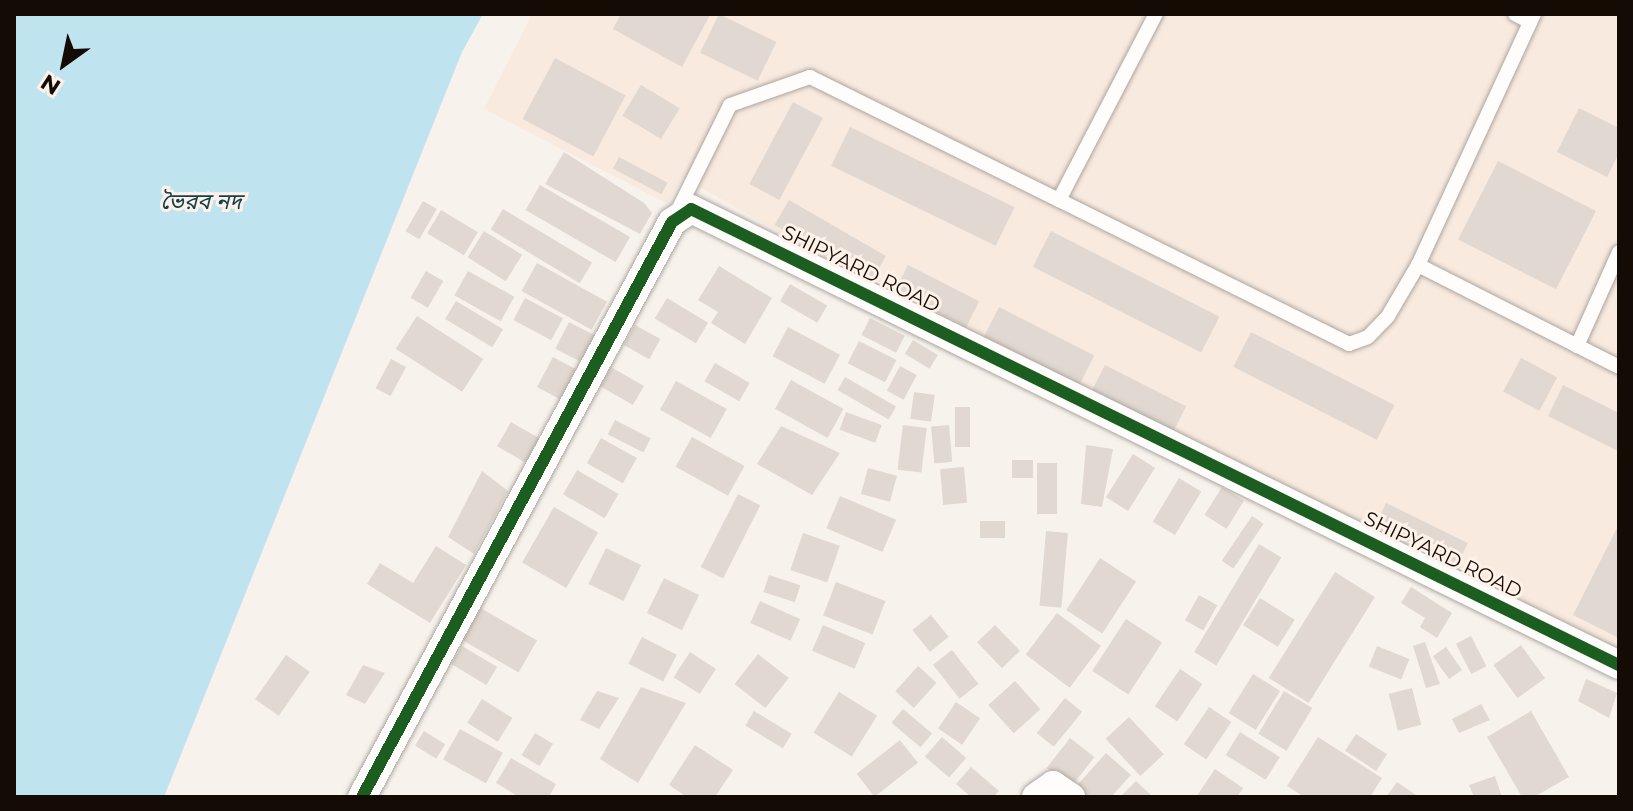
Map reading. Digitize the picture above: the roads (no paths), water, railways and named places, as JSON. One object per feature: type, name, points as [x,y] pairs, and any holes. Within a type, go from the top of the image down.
[{"type":"street","name":"SHIPYARD ROAD","points":[[672,222],[691,209],[1619,665]]},
{"type":"street","points":[[370,794],[672,222]]},
{"type":"street","points":[[1036,797],[1053,785],[1071,797]]},
{"type":"lane","points":[[1059,200],[1156,14]]},
{"type":"lane","points":[[672,222],[730,105],[810,77],[1349,344],[1368,337],[1388,316],[1418,265],[1532,18],[1515,14]]},
{"type":"lane","points":[[1577,346],[1619,252]]},
{"type":"lane","points":[[1418,265],[1619,367]]},
{"type":"water","name":"ভৈরব নদ","points":[[14,14],[483,14],[462,52],[164,797],[14,797]]}]
